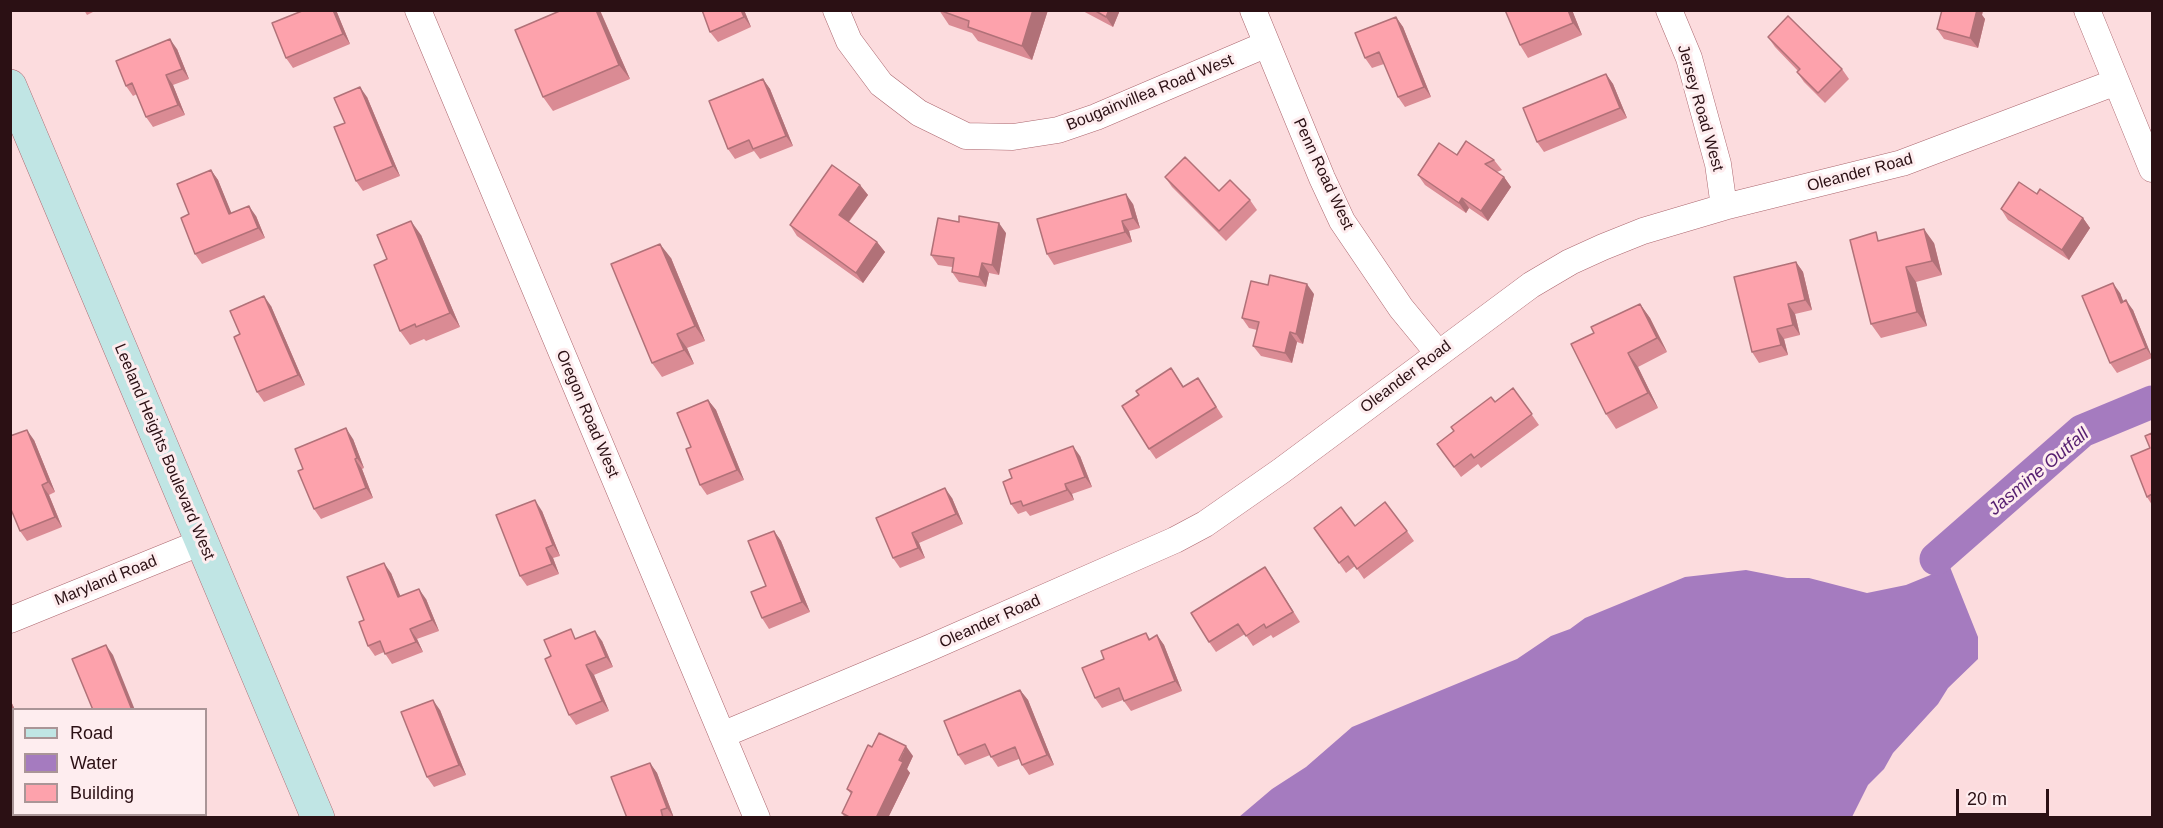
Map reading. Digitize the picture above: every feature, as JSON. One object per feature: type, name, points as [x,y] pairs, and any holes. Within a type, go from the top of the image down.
[{"type":"main road","name":"Leeland Heights Boulevard West","points":[[10,86],[318,818]]},
{"type":"street","name":"Oregon Road West","points":[[418,10],[757,818]]},
{"type":"street","name":"Bougainvillea Road West","points":[[836,10],[849,41],[881,84],[919,113],[966,135],[1012,137],[1058,130],[1096,117],[1267,44]]},
{"type":"street","name":"Penn Road West","points":[[1253,10],[1342,221],[1401,308],[1438,353]]},
{"type":"street","name":"Jersey Road West","points":[[1670,10],[1692,68],[1718,164],[1724,207]]},
{"type":"street","points":[[2087,10],[2152,169]]},
{"type":"street","name":"Oleander Road","points":[[722,735],[927,649],[1175,540],[1204,524],[1281,471],[1531,285],[1570,262],[1602,247],[1643,231],[1724,207],[1902,163],[1977,137],[2116,82]]},
{"type":"street","name":"Maryland Road","points":[[10,620],[202,542]]},
{"type":"water","points":[[1950,567],[1978,637],[1978,659],[1948,688],[1938,704],[1893,753],[1884,769],[1868,785],[1852,817],[1239,817],[1272,789],[1306,767],[1352,727],[1517,659],[1551,636],[1570,629],[1585,618],[1685,577],[1746,570],[1787,578],[1809,578],[1867,593],[1906,585]]},
{"type":"building","points":[[302,10],[333,10],[343,34],[286,58],[272,23]]},
{"type":"building","points":[[562,10],[596,10],[619,65],[543,97],[515,30]]},
{"type":"building","points":[[702,10],[741,10],[744,17],[710,32]]},
{"type":"building","points":[[939,10],[1033,10],[1022,46],[968,27],[969,21]]},
{"type":"building","points":[[1094,10],[1109,10],[1106,17]]},
{"type":"building","points":[[1505,10],[1568,10],[1573,23],[1520,45]]},
{"type":"building","points":[[1942,10],[1977,10],[1970,38],[1937,29]]},
{"type":"building","points":[[1788,16],[1842,69],[1818,93],[1797,72],[1800,69],[1768,37]]},
{"type":"building","points":[[1396,17],[1424,87],[1398,97],[1379,52],[1365,58],[1355,33]]},
{"type":"building","points":[[170,39],[182,69],[166,75],[178,105],[146,117],[132,83],[126,86],[116,61]]},
{"type":"building","points":[[1606,74],[1620,108],[1537,142],[1523,108]]},
{"type":"building","points":[[763,79],[786,136],[753,149],[749,140],[728,149],[709,101]]},
{"type":"building","points":[[360,87],[393,166],[356,181],[334,127],[345,123],[334,98]]},
{"type":"building","points":[[1466,141],[1494,160],[1485,164],[1504,177],[1481,211],[1462,198],[1459,203],[1418,175],[1439,143],[1457,155]]},
{"type":"building","points":[[1185,157],[1219,191],[1230,180],[1250,200],[1219,231],[1165,177]]},
{"type":"building","points":[[832,165],[860,185],[839,215],[877,242],[856,273],[790,225]]},
{"type":"building","points":[[211,170],[229,214],[249,206],[258,228],[195,254],[181,218],[189,214],[177,184]]},
{"type":"building","points":[[2019,182],[2037,194],[2040,189],[2083,218],[2062,250],[2001,209]]},
{"type":"building","points":[[1126,194],[1133,218],[1122,221],[1125,232],[1047,254],[1037,219]]},
{"type":"building","points":[[959,216],[999,223],[992,265],[982,263],[979,277],[952,272],[954,258],[931,255],[938,218],[959,222]]},
{"type":"building","points":[[411,221],[450,313],[400,331],[374,265],[387,259],[377,235]]},
{"type":"building","points":[[1924,229],[1932,261],[1906,267],[1917,312],[1871,324],[1850,240],[1876,232],[1878,241]]},
{"type":"building","points":[[660,244],[695,326],[677,334],[684,350],[652,363],[611,264]]},
{"type":"building","points":[[1796,262],[1805,300],[1788,304],[1793,325],[1777,329],[1781,345],[1752,352],[1734,277]]},
{"type":"building","points":[[1270,275],[1307,284],[1296,334],[1290,332],[1285,353],[1253,346],[1259,322],[1242,318],[1251,281],[1268,285]]},
{"type":"building","points":[[2113,283],[2121,303],[2126,300],[2146,348],[2110,363],[2082,296]]},
{"type":"building","points":[[264,296],[298,375],[257,392],[234,337],[240,334],[230,311]]},
{"type":"building","points":[[1640,304],[1657,338],[1628,353],[1648,393],[1606,414],[1571,344],[1594,333],[1591,327]]},
{"type":"building","points":[[1171,368],[1183,387],[1198,378],[1216,407],[1149,449],[1122,406],[1139,395],[1136,391]]},
{"type":"building","points":[[1513,388],[1532,414],[1474,458],[1471,454],[1454,467],[1437,444],[1454,431],[1451,427],[1491,397],[1495,402]]},
{"type":"building","points":[[708,400],[737,470],[700,485],[686,449],[691,447],[677,413]]},
{"type":"building","points":[[346,428],[366,488],[314,509],[298,471],[303,469],[295,449]]},
{"type":"building","points":[[27,430],[48,482],[42,485],[55,517],[20,531],[10,507],[10,436]]},
{"type":"building","points":[[2152,433],[2152,494],[2147,497],[2131,456],[2150,448],[2145,436]]},
{"type":"building","points":[[1073,446],[1085,477],[1065,484],[1067,490],[1023,506],[1021,501],[1011,504],[1003,482],[1012,478],[1009,470]]},
{"type":"building","points":[[945,488],[956,514],[912,533],[918,548],[893,558],[876,518]]},
{"type":"building","points":[[535,500],[553,545],[546,548],[552,564],[520,576],[496,515]]},
{"type":"building","points":[[1385,502],[1407,531],[1357,569],[1348,556],[1339,563],[1314,528],[1341,507],[1355,526]]},
{"type":"building","points":[[774,531],[802,602],[762,618],[751,592],[766,586],[748,541]]},
{"type":"building","points":[[384,563],[398,597],[419,589],[432,620],[410,629],[416,642],[385,654],[380,641],[368,646],[359,622],[364,620],[347,577]]},
{"type":"building","points":[[1265,567],[1293,612],[1266,628],[1264,624],[1246,636],[1238,624],[1209,642],[1191,613]]},
{"type":"building","points":[[571,629],[575,639],[595,631],[606,657],[586,665],[602,701],[569,715],[545,659],[551,656],[544,640]]},
{"type":"building","points":[[1146,633],[1149,640],[1157,635],[1175,681],[1124,701],[1119,688],[1095,698],[1082,668],[1104,659],[1101,651]]},
{"type":"building","points":[[106,645],[131,708],[92,708],[72,659]]},
{"type":"building","points":[[1020,690],[1047,755],[1022,765],[1015,747],[991,757],[985,744],[958,755],[944,721]]},
{"type":"building","points":[[433,700],[459,765],[427,777],[401,712]]},
{"type":"building","points":[[10,705],[12,722],[10,723]]},
{"type":"building","points":[[879,733],[906,746],[899,760],[903,762],[876,818],[851,818],[842,813],[852,792],[847,789],[868,745],[872,747]]},
{"type":"building","points":[[650,763],[667,808],[661,810],[663,818],[627,818],[611,777]]},
{"type":"building","points":[[137,816],[177,816],[178,818],[138,818]]},
{"type":"waterway","name":"Jasmine Outfall","points":[[1936,559],[2082,431],[2152,402]]}]
